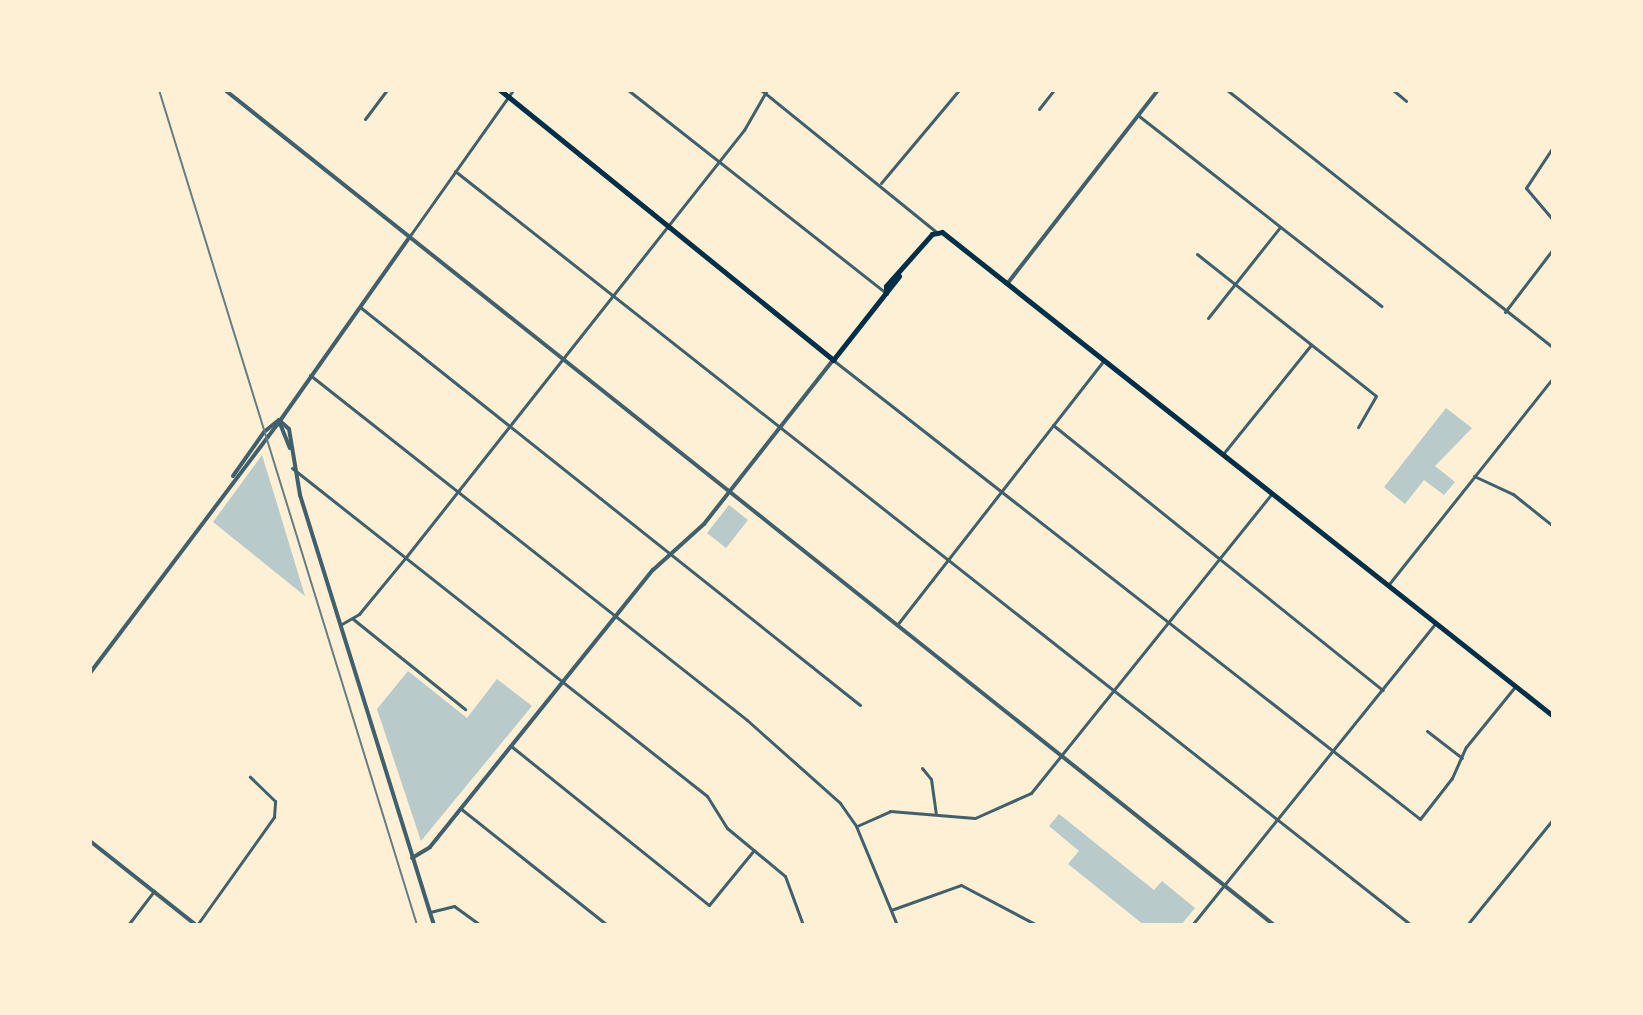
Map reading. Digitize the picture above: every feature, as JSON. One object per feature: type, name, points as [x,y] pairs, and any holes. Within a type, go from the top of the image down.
[{"type":"main road","points":[[500,90],[833,360],[886,293],[886,286],[899,276],[935,231],[1104,360],[1553,716]]},
{"type":"street","points":[[225,90],[1274,925]]},
{"type":"street","points":[[365,119],[387,90]]},
{"type":"street","points":[[90,673],[255,443],[279,420],[513,90]]},
{"type":"street","points":[[628,90],[886,293]]},
{"type":"street","points":[[761,90],[881,184],[935,231]]},
{"type":"street","points":[[881,184],[959,90]]},
{"type":"street","points":[[1039,109],[1054,90]]},
{"type":"street","points":[[1227,90],[1553,347]]},
{"type":"street","points":[[1393,90],[1406,101]]},
{"type":"street","points":[[1007,284],[1157,91]]},
{"type":"street","points":[[340,625],[353,619],[458,492],[719,161],[766,92]]},
{"type":"street","points":[[1139,116],[1381,306]]},
{"type":"street","points":[[1553,147],[1526,188],[1553,220]]},
{"type":"street","points":[[455,171],[1411,925]]},
{"type":"street","points":[[1208,318],[1280,227]]},
{"type":"street","points":[[1505,312],[1553,249]]},
{"type":"street","points":[[1197,254],[1376,396],[1358,427]]},
{"type":"street","points":[[360,307],[860,705]]},
{"type":"street","points":[[1223,455],[1311,345]]},
{"type":"street","points":[[412,858],[426,851],[616,616],[671,554],[694,536],[833,360],[1167,626],[1420,819],[1515,686]]},
{"type":"street","points":[[897,625],[1104,360]]},
{"type":"street","points":[[310,375],[747,720],[840,803],[856,826],[897,925]]},
{"type":"street","points":[[1388,585],[1553,378]]},
{"type":"street","points":[[279,420],[289,429],[292,468],[434,925]]},
{"type":"street","points":[[1053,425],[1383,690]]},
{"type":"street","points":[[292,468],[707,796],[727,828],[785,876],[803,925]]},
{"type":"street","points":[[1474,476],[1513,494],[1553,526]]},
{"type":"street","points":[[856,826],[890,811],[975,818],[1025,797],[1114,692],[1272,493]]},
{"type":"street","points":[[353,619],[465,709]]},
{"type":"street","points":[[1192,925],[1436,623]]},
{"type":"street","points":[[1427,731],[1462,758]]},
{"type":"street","points":[[511,746],[709,905],[754,850]]},
{"type":"street","points":[[922,768],[931,779],[937,815]]},
{"type":"street","points":[[90,841],[197,925],[274,817],[275,801],[250,777]]},
{"type":"street","points":[[460,808],[607,925]]},
{"type":"street","points":[[1467,925],[1553,819]]},
{"type":"street","points":[[891,910],[961,885],[1037,925]]},
{"type":"street","points":[[128,925],[154,891]]},
{"type":"street","points":[[430,912],[454,906],[480,925]]},
{"type":"shaded area","points":[[1446,408],[1472,428],[1435,466],[1455,482],[1444,495],[1424,480],[1405,504],[1384,487]]},
{"type":"shaded area","points":[[262,455],[278,507],[305,596],[213,522]]},
{"type":"shaded area","points":[[729,505],[748,520],[726,548],[707,533]]},
{"type":"shaded area","points":[[408,671],[467,718],[497,679],[532,706],[421,841],[377,709]]},
{"type":"shaded area","points":[[1059,814],[1154,890],[1162,881],[1195,908],[1181,925],[1144,925],[1068,864],[1079,851],[1049,826]]},
{"type":"railway","points":[[159,90],[417,925]]}]
